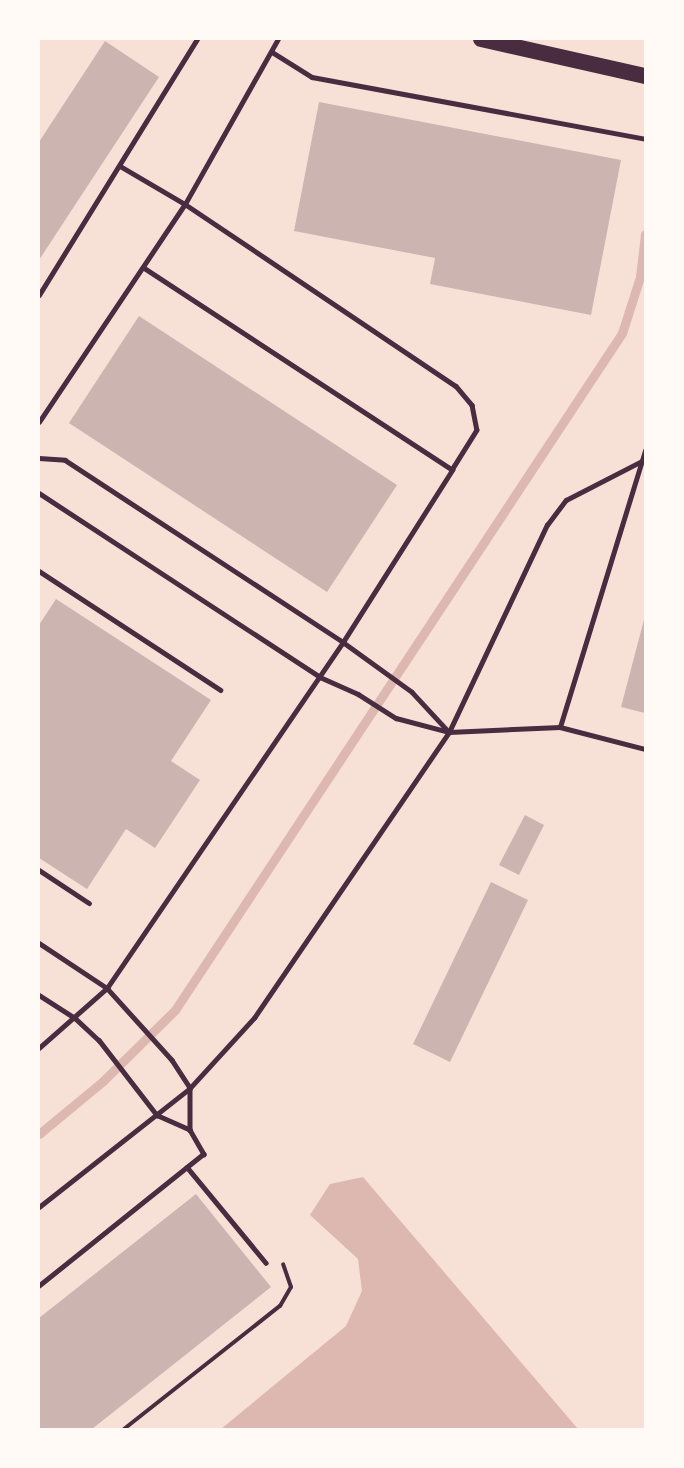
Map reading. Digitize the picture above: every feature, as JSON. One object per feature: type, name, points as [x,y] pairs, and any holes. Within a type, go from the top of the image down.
[{"type":"highway","points":[[481,39],[640,75]]},
{"type":"lane","points":[[39,296],[197,39]]},
{"type":"lane","points":[[39,423],[185,204],[278,39]]},
{"type":"lane","points":[[272,52],[312,77],[645,139]]},
{"type":"lane","points":[[39,1048],[107,988],[320,677],[477,430],[472,405],[456,386],[185,204],[120,166]]},
{"type":"lane","points":[[143,268],[452,470]]},
{"type":"lane","points":[[560,727],[645,451]]},
{"type":"lane","points":[[39,458],[65,460],[343,642],[374,668],[412,692],[449,732]]},
{"type":"lane","points":[[39,1207],[190,1089],[261,1009],[449,732],[547,525],[566,500],[642,461]]},
{"type":"lane","points":[[39,494],[320,677],[358,694],[396,718],[449,732],[560,727],[645,749]]},
{"type":"lane","points":[[39,571],[221,690]]},
{"type":"lane","points":[[39,870],[89,903]]},
{"type":"lane","points":[[39,944],[107,988],[172,1060],[190,1089],[190,1130],[204,1154],[39,1286]]},
{"type":"lane","points":[[39,996],[75,1018],[99,1040],[157,1115],[190,1130]]},
{"type":"lane","points":[[187,1167],[266,1263]]},
{"type":"path","points":[[124,1429],[280,1306],[291,1282],[279,1257]]},
{"type":"shaded area","points":[[363,1177],[578,1429],[221,1429],[346,1326],[362,1291],[358,1259],[310,1215],[330,1184]]},
{"type":"building","points":[[105,41],[159,77],[39,260],[39,142]]},
{"type":"building","points":[[319,102],[621,160],[591,315],[430,284],[435,258],[294,231]]},
{"type":"building","points":[[139,316],[397,485],[327,592],[69,423]]},
{"type":"building","points":[[56,599],[211,700],[171,761],[200,780],[155,848],[126,829],[87,889],[39,858],[39,625]]},
{"type":"building","points":[[645,616],[645,713],[621,707]]},
{"type":"building","points":[[525,815],[544,825],[519,875],[499,865]]},
{"type":"building","points":[[491,882],[528,900],[450,1062],[413,1044]]},
{"type":"building","points":[[196,1194],[271,1287],[92,1429],[39,1429],[39,1318]]},
{"type":"waterway","points":[[39,1134],[103,1081],[175,1010],[622,333],[640,277],[645,234]]}]
